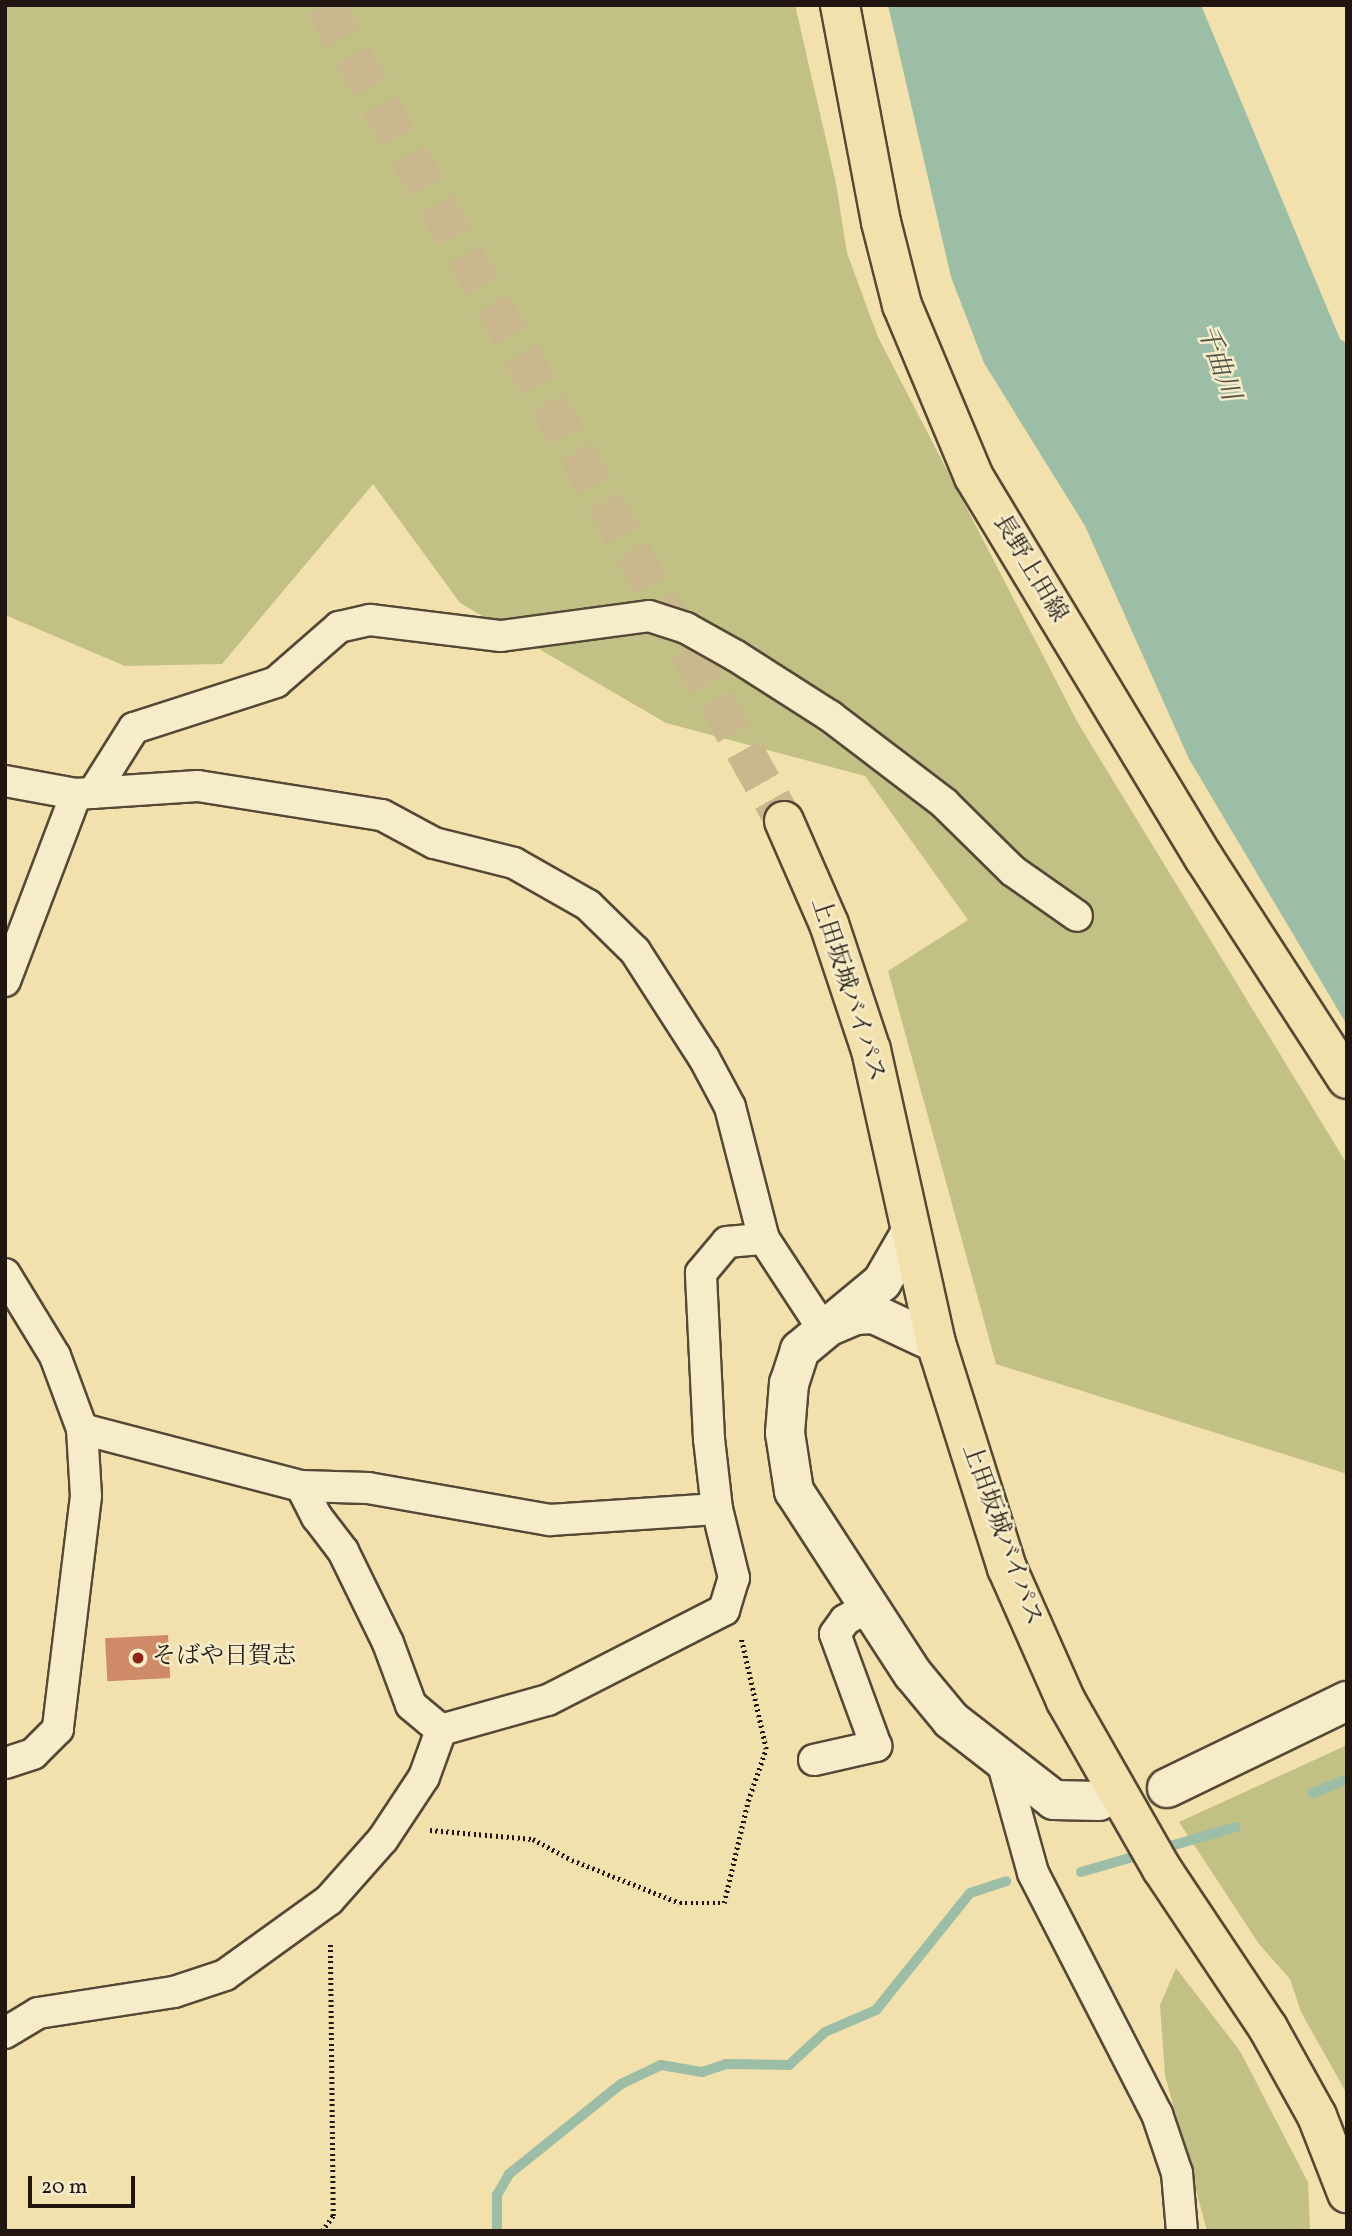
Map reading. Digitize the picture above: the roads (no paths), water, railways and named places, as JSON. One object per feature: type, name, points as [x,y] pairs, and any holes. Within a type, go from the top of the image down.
[{"type":"main road","name":"長野上田線","points":[[840,5],[881,222],[902,305],[974,477],[1204,858],[1347,1079]]},
{"type":"main road","name":"上田坂城バイパス","points":[[784,821],[829,924],[871,1050],[936,1343],[1007,1568],[1066,1701],[1162,1869],[1268,2028],[1317,2116],[1347,2193]]},
{"type":"street","points":[[5,981],[84,793],[134,728],[276,682],[339,627],[370,621],[501,636],[649,616],[686,628],[830,716],[944,803],[1013,871],[1077,916]]},
{"type":"street","points":[[5,781],[84,793],[198,786],[382,815],[434,843],[514,863],[588,905],[635,951],[730,1107],[764,1239],[823,1329]]},
{"type":"street","points":[[911,1232],[882,1282],[800,1350],[789,1383],[785,1433],[794,1491],[913,1674],[951,1720],[1054,1800],[1099,1801]]},
{"type":"street","points":[[441,1730],[548,1700],[723,1610],[734,1578],[718,1509],[709,1439],[701,1273],[727,1242],[764,1239]]},
{"type":"street","points":[[5,1274],[55,1356],[82,1429],[86,1496],[58,1728],[33,1754],[5,1763]]},
{"type":"street","points":[[823,1329],[855,1315],[874,1314],[936,1343]]},
{"type":"street","points":[[82,1429],[301,1486],[368,1488],[551,1520],[718,1509]]},
{"type":"street","points":[[301,1486],[317,1517],[343,1551],[387,1643],[411,1705],[441,1730]]},
{"type":"street","points":[[814,1760],[876,1746],[835,1634],[845,1620],[870,1606]]},
{"type":"street","points":[[1167,1788],[1347,1701]]},
{"type":"street","points":[[5,2033],[38,2012],[174,1992],[225,1975],[329,1900],[383,1839],[417,1787],[441,1730]]},
{"type":"street","points":[[1002,1761],[1033,1872],[1157,2115],[1177,2173],[1182,2231]]},
{"type":"water","name":"千曲川","points":[[888,5],[1201,5],[1340,339],[1347,344],[1347,1025],[1189,759],[1085,526],[984,363],[951,277]]},
{"type":"waterway","points":[[1313,1793],[1347,1779]]},
{"type":"waterway","points":[[1081,1872],[1236,1827]]},
{"type":"waterway","points":[[497,2231],[497,2195],[509,2174],[621,2084],[661,2065],[702,2072],[726,2064],[789,2065],[825,2032],[876,2010],[970,1893],[1006,1881]]},
{"type":"tunnel","points":[[324,5],[784,821]]},
{"type":"place","name":"そばや日賀志","points":[[138,1658]]}]
